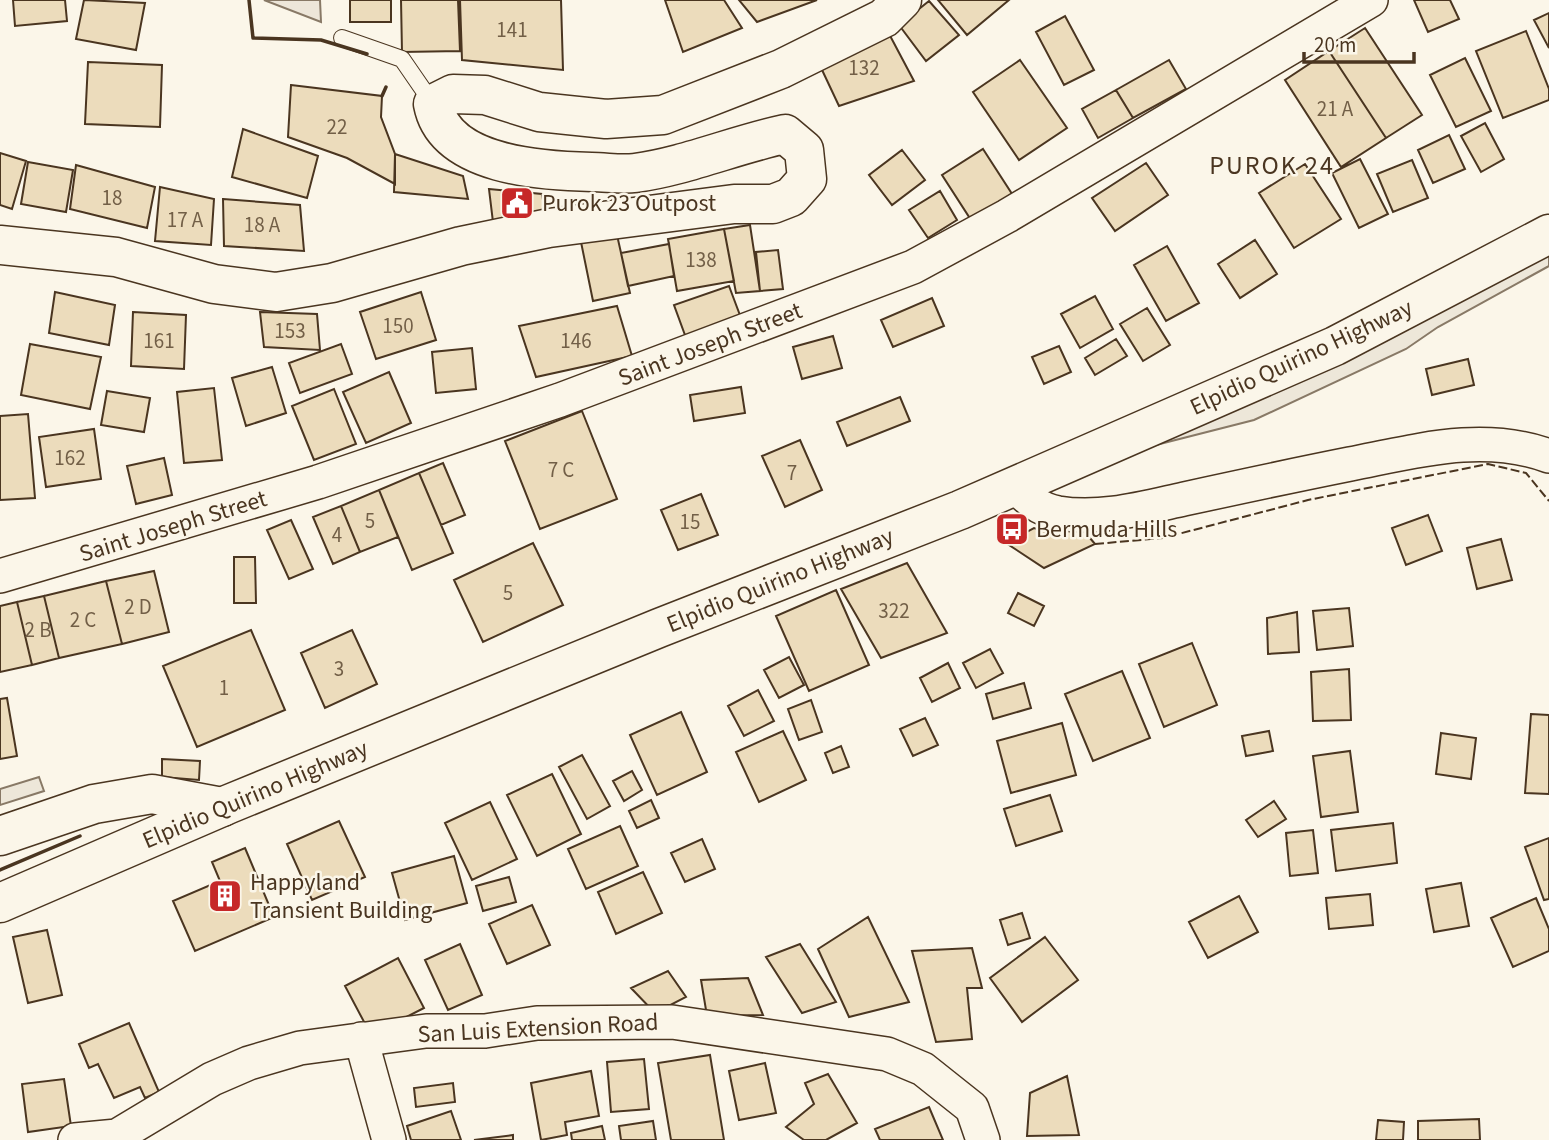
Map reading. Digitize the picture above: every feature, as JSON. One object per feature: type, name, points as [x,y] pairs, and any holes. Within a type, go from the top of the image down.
[{"type":"main road","points":[[0,245],[116,257],[214,284],[276,292],[332,283],[461,246],[549,228],[734,204],[773,204],[791,197],[807,179],[804,150],[785,134],[750,141],[700,159],[634,173],[511,166],[450,136],[436,118],[433,104],[453,94],[485,95],[540,112],[606,119],[663,115],[781,69],[884,18],[902,0]]},
{"type":"main road","name":"Elpidio Quirino Highway","points":[[0,903],[222,807],[1014,485],[1335,346],[1549,234]]},
{"type":"main road","points":[[0,836],[94,804],[152,794],[222,807]]},
{"type":"street","name":"Saint Joseph Street","points":[[0,576],[344,474],[560,400],[913,267],[1007,216],[1371,0]]},
{"type":"street","points":[[1014,485],[1034,505],[1058,513],[1092,515],[1121,513],[1274,479],[1464,443],[1500,444],[1549,456]]},
{"type":"street","name":"San Luis Extension Road","points":[[75,1140],[118,1138],[212,1079],[249,1063],[300,1048],[426,1031],[485,1031],[537,1023],[672,1022],[887,1054],[923,1069],[972,1108],[983,1140]]},
{"type":"street","points":[[361,1039],[389,1140]]},
{"type":"lane","points":[[342,38],[402,59],[433,104]]},
{"type":"shaded area","points":[[264,0],[320,0],[321,22]]},
{"type":"shaded area","points":[[1549,251],[1549,266],[1438,327],[1406,349],[1254,420],[1101,459]]},
{"type":"shaded area","points":[[39,777],[44,791],[0,805],[0,789]]},
{"type":"building","points":[[13,0],[65,0],[67,21],[15,26]]},
{"type":"building","points":[[84,0],[145,3],[136,50],[76,39]]},
{"type":"building","points":[[350,0],[391,0],[391,22],[350,22]]},
{"type":"building","points":[[401,0],[458,0],[460,51],[402,52]]},
{"type":"building","points":[[460,0],[561,0],[563,70],[462,60]]},
{"type":"building","points":[[665,0],[724,0],[742,28],[683,52]]},
{"type":"building","points":[[739,0],[817,0],[757,22]]},
{"type":"building","points":[[938,0],[1009,0],[967,35]]},
{"type":"building","points":[[1414,0],[1450,0],[1459,19],[1428,32]]},
{"type":"building","points":[[929,1],[959,35],[926,61],[899,25]]},
{"type":"building","points":[[1549,13],[1549,48],[1534,20]]},
{"type":"building","points":[[1065,16],[1094,70],[1064,85],[1036,32]]},
{"type":"building","points":[[1365,28],[1422,115],[1386,138],[1329,51]]},
{"type":"building","points":[[887,30],[914,81],[839,106],[815,55]]},
{"type":"building","points":[[1526,31],[1549,89],[1549,100],[1503,118],[1476,51]]},
{"type":"building","points":[[1329,51],[1386,138],[1341,167],[1285,80]]},
{"type":"building","points":[[1465,58],[1491,111],[1456,127],[1430,75]]},
{"type":"building","points":[[1020,60],[1067,128],[1019,160],[973,92]]},
{"type":"building","points":[[1169,60],[1186,89],[1133,118],[1116,90]]},
{"type":"building","points":[[88,62],[162,65],[160,127],[85,124]]},
{"type":"building","points":[[291,85],[382,96],[381,117],[395,154],[395,184],[347,158],[288,137]]},
{"type":"building","points":[[1116,90],[1133,118],[1098,138],[1082,109]]},
{"type":"building","points":[[1485,123],[1504,159],[1481,172],[1461,136]]},
{"type":"building","points":[[243,129],[318,156],[307,198],[232,177]]},
{"type":"building","points":[[1449,135],[1465,169],[1433,183],[1418,150]]},
{"type":"building","points":[[983,149],[1014,197],[973,223],[942,175]]},
{"type":"building","points":[[902,150],[925,180],[892,205],[869,175]]},
{"type":"building","points":[[0,153],[26,161],[12,209],[0,205]]},
{"type":"building","points":[[395,154],[463,176],[468,199],[394,192]]},
{"type":"building","points":[[1360,159],[1388,214],[1359,228],[1332,173]]},
{"type":"building","points":[[1412,160],[1428,198],[1393,212],[1377,174]]},
{"type":"building","points":[[28,162],[73,170],[66,212],[21,204]]},
{"type":"building","points":[[1146,163],[1168,195],[1115,231],[1092,198]]},
{"type":"building","points":[[1305,164],[1341,219],[1294,248],[1259,193]]},
{"type":"building","points":[[76,165],[155,187],[147,228],[70,209]]},
{"type":"building","points":[[160,187],[214,199],[211,245],[155,241]]},
{"type":"building","name":"Purok 23 Outpost","points":[[489,189],[542,194],[545,212],[493,222]]},
{"type":"building","points":[[940,191],[957,220],[928,238],[909,210]]},
{"type":"building","points":[[223,199],[300,205],[304,251],[224,246]]},
{"type":"building","points":[[750,225],[760,291],[736,293],[724,229]]},
{"type":"building","points":[[724,229],[734,281],[677,291],[668,239]]},
{"type":"building","points":[[617,235],[630,293],[593,301],[581,242]]},
{"type":"building","points":[[1255,240],[1277,274],[1240,298],[1218,264]]},
{"type":"building","points":[[669,244],[674,276],[628,286],[621,253]]},
{"type":"building","points":[[1167,246],[1199,303],[1166,321],[1134,265]]},
{"type":"building","points":[[778,250],[783,289],[760,291],[756,252]]},
{"type":"building","points":[[729,286],[744,326],[689,346],[674,305]]},
{"type":"building","points":[[55,292],[115,305],[109,345],[49,333]]},
{"type":"building","points":[[421,292],[436,340],[376,359],[360,312]]},
{"type":"building","points":[[1095,296],[1113,329],[1080,348],[1061,314]]},
{"type":"building","points":[[932,298],[944,326],[893,347],[881,320]]},
{"type":"building","points":[[617,306],[632,356],[536,377],[519,326]]},
{"type":"building","points":[[1147,308],[1170,345],[1143,361],[1120,324]]},
{"type":"building","points":[[133,312],[186,315],[184,369],[131,366]]},
{"type":"building","points":[[260,312],[317,314],[320,350],[264,347]]},
{"type":"building","points":[[833,336],[842,368],[802,379],[793,347]]},
{"type":"building","points":[[1116,339],[1127,356],[1095,375],[1085,358]]},
{"type":"building","points":[[30,344],[101,357],[90,409],[21,395]]},
{"type":"building","points":[[341,344],[352,374],[300,393],[289,363]]},
{"type":"building","points":[[1059,346],[1071,372],[1044,384],[1032,357]]},
{"type":"building","points":[[472,348],[476,389],[436,393],[432,352]]},
{"type":"building","points":[[1468,359],[1474,385],[1432,395],[1426,369]]},
{"type":"building","points":[[272,367],[286,413],[246,426],[232,378]]},
{"type":"building","points":[[389,372],[411,423],[366,443],[343,392]]},
{"type":"building","points":[[741,387],[745,413],[694,421],[690,395]]},
{"type":"building","points":[[214,388],[222,460],[184,463],[177,392]]},
{"type":"building","points":[[334,389],[356,444],[314,460],[292,406]]},
{"type":"building","points":[[107,391],[150,398],[144,432],[101,425]]},
{"type":"building","points":[[900,397],[910,421],[847,446],[837,422]]},
{"type":"building","points":[[582,411],[617,499],[540,529],[505,441]]},
{"type":"building","points":[[28,414],[35,498],[0,500],[0,416]]},
{"type":"building","points":[[94,429],[101,479],[46,487],[39,437]]},
{"type":"building","points":[[800,440],[822,490],[785,507],[762,456]]},
{"type":"building","points":[[164,458],[172,495],[136,504],[127,466]]},
{"type":"building","points":[[443,463],[465,515],[441,525],[419,473]]},
{"type":"building","points":[[419,473],[453,553],[412,570],[379,490]]},
{"type":"building","points":[[379,490],[398,537],[360,552],[341,506]]},
{"type":"building","points":[[701,494],[718,535],[678,550],[661,510]]},
{"type":"building","points":[[341,506],[360,552],[333,564],[313,517]]},
{"type":"building","points":[[1428,515],[1442,551],[1406,565],[1392,528]]},
{"type":"building","points":[[291,520],[313,569],[289,579],[267,530]]},
{"type":"building","points":[[1079,525],[1095,544],[1044,568],[1006,543],[1034,528],[1055,535]]},
{"type":"building","points":[[1501,539],[1512,580],[1477,589],[1467,548]]},
{"type":"building","points":[[533,543],[563,605],[483,642],[454,580]]},
{"type":"building","points":[[234,557],[255,557],[256,603],[234,603]]},
{"type":"building","points":[[907,563],[947,633],[881,658],[841,589]]},
{"type":"building","points":[[154,571],[169,632],[122,644],[106,581]]},
{"type":"building","points":[[106,581],[122,644],[59,658],[44,596]]},
{"type":"building","points":[[836,590],[869,665],[809,691],[776,616]]},
{"type":"building","points":[[1018,593],[1044,606],[1034,626],[1008,613]]},
{"type":"building","points":[[44,596],[59,658],[32,665],[17,602]]},
{"type":"building","points":[[17,602],[32,665],[0,672],[0,606]]},
{"type":"building","points":[[1349,608],[1353,646],[1317,650],[1313,611]]},
{"type":"building","points":[[1297,612],[1299,652],[1268,654],[1267,618]]},
{"type":"building","points":[[251,630],[285,710],[197,747],[163,666]]},
{"type":"building","points":[[352,630],[377,684],[325,708],[301,653]]},
{"type":"building","points":[[1192,643],[1217,705],[1164,727],[1139,664]]},
{"type":"building","points":[[990,649],[1003,673],[976,688],[963,663]]},
{"type":"building","points":[[789,657],[804,685],[779,698],[764,670]]},
{"type":"building","points":[[948,663],[960,688],[932,702],[920,678]]},
{"type":"building","points":[[1349,669],[1351,720],[1313,721],[1311,672]]},
{"type":"building","points":[[1122,671],[1150,738],[1093,761],[1065,694]]},
{"type":"building","points":[[1024,683],[1031,708],[993,719],[986,694]]},
{"type":"building","points":[[758,690],[774,721],[744,736],[728,706]]},
{"type":"building","points":[[7,698],[17,756],[0,759],[0,699]]},
{"type":"building","points":[[811,700],[822,732],[799,740],[788,709]]},
{"type":"building","points":[[681,712],[707,772],[657,795],[630,735]]},
{"type":"building","points":[[1531,714],[1549,715],[1549,794],[1525,793]]},
{"type":"building","points":[[925,718],[938,745],[913,756],[900,729]]},
{"type":"building","points":[[1062,723],[1076,775],[1011,793],[997,741]]},
{"type":"building","points":[[783,731],[806,780],[759,802],[736,752]]},
{"type":"building","points":[[1269,731],[1273,751],[1246,756],[1242,736]]},
{"type":"building","points":[[1441,733],[1476,738],[1471,779],[1436,774]]},
{"type":"building","points":[[841,746],[849,767],[833,773],[825,753]]},
{"type":"building","points":[[1350,751],[1358,812],[1321,817],[1313,756]]},
{"type":"building","points":[[582,755],[610,806],[587,819],[559,767]]},
{"type":"building","points":[[162,759],[200,761],[199,780],[162,777]]},
{"type":"building","points":[[632,771],[642,790],[624,801],[613,781]]},
{"type":"building","points":[[552,774],[581,834],[537,856],[507,795]]},
{"type":"building","points":[[1050,795],[1062,831],[1016,846],[1004,809]]},
{"type":"building","points":[[651,800],[659,818],[637,828],[629,811]]},
{"type":"building","points":[[1274,801],[1286,819],[1258,837],[1246,820]]},
{"type":"building","points":[[490,802],[517,859],[472,880],[445,823]]},
{"type":"building","points":[[339,821],[365,877],[312,900],[287,844]]},
{"type":"building","points":[[1393,823],[1397,863],[1336,871],[1331,830]]},
{"type":"building","points":[[620,826],[638,866],[586,889],[568,849]]},
{"type":"building","points":[[1313,830],[1318,873],[1290,876],[1286,833]]},
{"type":"building","points":[[1549,838],[1549,899],[1544,900],[1525,847]]},
{"type":"building","points":[[702,839],[715,869],[685,882],[671,853]]},
{"type":"building","name":"Happyland Transient Building","points":[[245,848],[274,917],[195,951],[173,901],[220,881],[212,862]]},
{"type":"building","points":[[454,856],[467,903],[405,920],[392,873]]},
{"type":"building","points":[[643,872],[662,913],[616,934],[598,892]]},
{"type":"building","points":[[509,877],[516,902],[483,911],[476,886]]},
{"type":"building","points":[[1461,883],[1469,926],[1434,932],[1426,889]]},
{"type":"building","points":[[1370,894],[1373,925],[1329,929],[1326,898]]},
{"type":"building","points":[[1239,896],[1258,932],[1208,958],[1189,922]]},
{"type":"building","points":[[1536,898],[1549,929],[1549,951],[1513,967],[1491,918]]},
{"type":"building","points":[[532,905],[550,945],[507,964],[489,924]]},
{"type":"building","points":[[1022,913],[1030,938],[1008,945],[1000,920]]},
{"type":"building","points":[[868,917],[909,1002],[849,1017],[818,949]]},
{"type":"building","points":[[47,930],[62,995],[28,1003],[13,937]]},
{"type":"building","points":[[1045,937],[1078,980],[1022,1022],[990,978]]},
{"type":"building","points":[[460,944],[482,995],[448,1010],[425,960]]},
{"type":"building","points":[[800,944],[836,1002],[802,1013],[766,957]]},
{"type":"building","points":[[972,948],[982,988],[967,988],[972,1039],[936,1042],[912,951]]},
{"type":"building","points":[[398,958],[424,1008],[371,1035],[345,986]]},
{"type":"building","points":[[668,971],[686,997],[655,1013],[631,988]]},
{"type":"building","points":[[748,978],[763,1015],[707,1016],[701,980]]},
{"type":"building","points":[[129,1023],[159,1092],[145,1098],[140,1087],[114,1098],[98,1064],[89,1068],[79,1044]]},
{"type":"building","points":[[710,1055],[724,1140],[671,1140],[658,1063]]},
{"type":"building","points":[[644,1059],[649,1109],[611,1112],[607,1062]]},
{"type":"building","points":[[765,1063],[776,1113],[739,1120],[729,1071]]},
{"type":"building","points":[[591,1071],[599,1116],[565,1122],[567,1135],[541,1140],[531,1083]]},
{"type":"building","points":[[828,1074],[857,1123],[826,1140],[804,1140],[786,1127],[814,1104],[805,1083]]},
{"type":"building","points":[[1067,1076],[1079,1135],[1027,1136],[1030,1093]]},
{"type":"building","points":[[64,1079],[71,1126],[28,1132],[22,1084]]},
{"type":"building","points":[[453,1083],[455,1102],[416,1107],[414,1088]]},
{"type":"building","points":[[929,1107],[943,1140],[880,1140],[875,1129]]},
{"type":"building","points":[[451,1111],[461,1140],[411,1140],[407,1126]]},
{"type":"building","points":[[1479,1119],[1480,1140],[1418,1140],[1418,1121]]},
{"type":"building","points":[[1378,1120],[1404,1122],[1403,1140],[1376,1140]]},
{"type":"building","points":[[653,1121],[656,1140],[621,1140],[619,1126]]},
{"type":"building","points":[[602,1126],[605,1140],[572,1140],[571,1133]]},
{"type":"building","points":[[513,1135],[513,1140],[474,1140]]},
{"type":"fence","points":[[1095,544],[1163,538],[1308,500],[1488,464],[1526,473],[1549,501]]},
{"type":"wall","points":[[249,0],[253,38],[321,40],[367,54]]},
{"type":"wall","points":[[382,96],[386,87]]},
{"type":"wall","points":[[0,870],[80,836]]},
{"type":"place","name":"Purok 23 Outpost","points":[[517,203]]},
{"type":"place","name":"Bermuda Hills","points":[[1012,529]]},
{"type":"place","name":"Happyland Transient Building","points":[[225,896]]},
{"type":"district","name":"PUROK 24","points":[[1272,165]]}]
